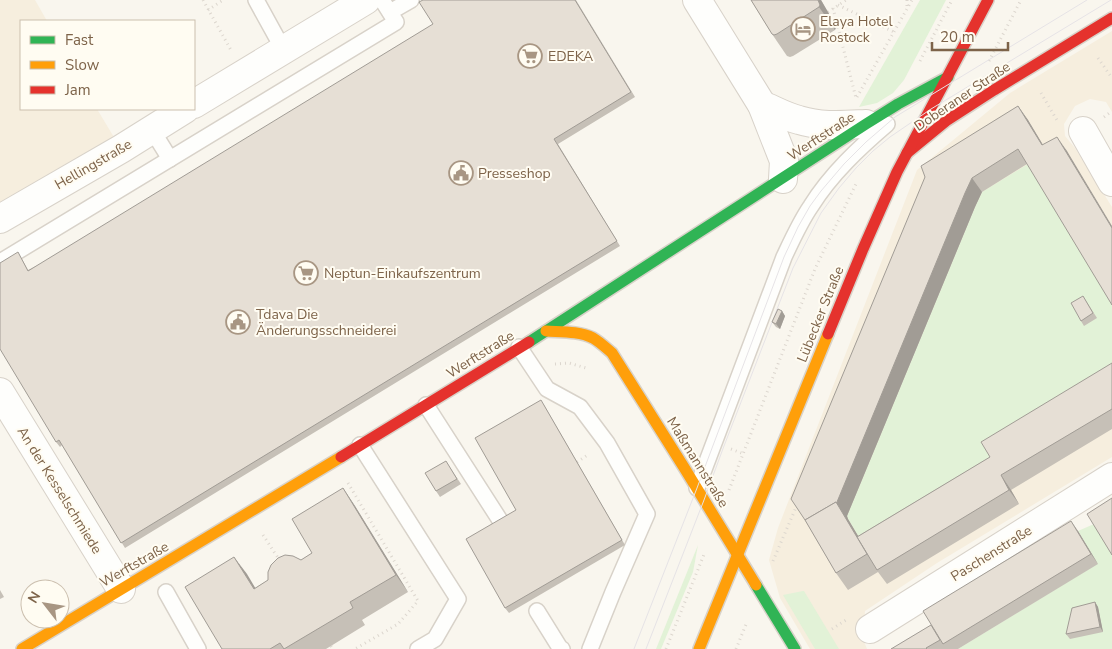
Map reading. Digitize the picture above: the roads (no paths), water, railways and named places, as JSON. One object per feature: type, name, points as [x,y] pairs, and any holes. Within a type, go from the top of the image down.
[{"type":"street","points":[[195,103],[366,0]]},
{"type":"street","points":[[697,0],[762,105],[784,161],[783,179]]},
{"type":"street","name":"Lübecker Straße","points":[[699,649],[863,249],[907,153],[988,0]]},
{"type":"street","name":"Doberaner Straße","points":[[907,153],[946,121],[1112,18]]},
{"type":"street","name":"Werftstraße","points":[[22,649],[546,331],[898,104],[946,82]]},
{"type":"street","points":[[762,105],[798,120],[819,124],[866,124]]},
{"type":"street","name":"Hellingstraße","points":[[0,219],[184,110]]},
{"type":"street","points":[[1083,131],[1112,182]]},
{"type":"street","name":"Maßmannstraße","points":[[546,331],[591,337],[612,353],[795,649]]},
{"type":"street","name":"An der Kesselschmiede","points":[[2,399],[121,589]]},
{"type":"street","name":"Paschenstraße","points":[[870,629],[1112,478]]},
{"type":"lane","points":[[256,0],[283,49]]},
{"type":"lane","points":[[0,262],[396,22],[386,6],[411,0]]},
{"type":"lane","points":[[697,488],[784,257],[810,206],[844,164],[866,142],[895,117],[946,82]]},
{"type":"lane","points":[[152,130],[170,159]]},
{"type":"lane","points":[[520,347],[547,389],[580,407],[607,443],[647,514],[590,649]]},
{"type":"lane","points":[[426,405],[503,524]]},
{"type":"lane","points":[[360,445],[458,599],[435,639],[418,649]]},
{"type":"lane","points":[[166,592],[198,649]]},
{"type":"lane","points":[[538,612],[562,649]]},
{"type":"tram line","points":[[634,649],[784,257],[810,206],[844,164],[895,117],[1087,0]]},
{"type":"tram line","points":[[646,649],[793,268],[821,213],[856,168],[890,137],[931,109],[1111,0]]},
{"type":"place","name":"Elaya Hotel Rostock","points":[[803,29]]},
{"type":"place","name":"EDEKA","points":[[530,56]]},
{"type":"place","name":"Presseshop","points":[[461,173]]},
{"type":"place","name":"Neptun-Einkaufszentrum","points":[[306,273]]},
{"type":"place","name":"Tdava Die Änderungsschneiderei","points":[[238,322]]}]
